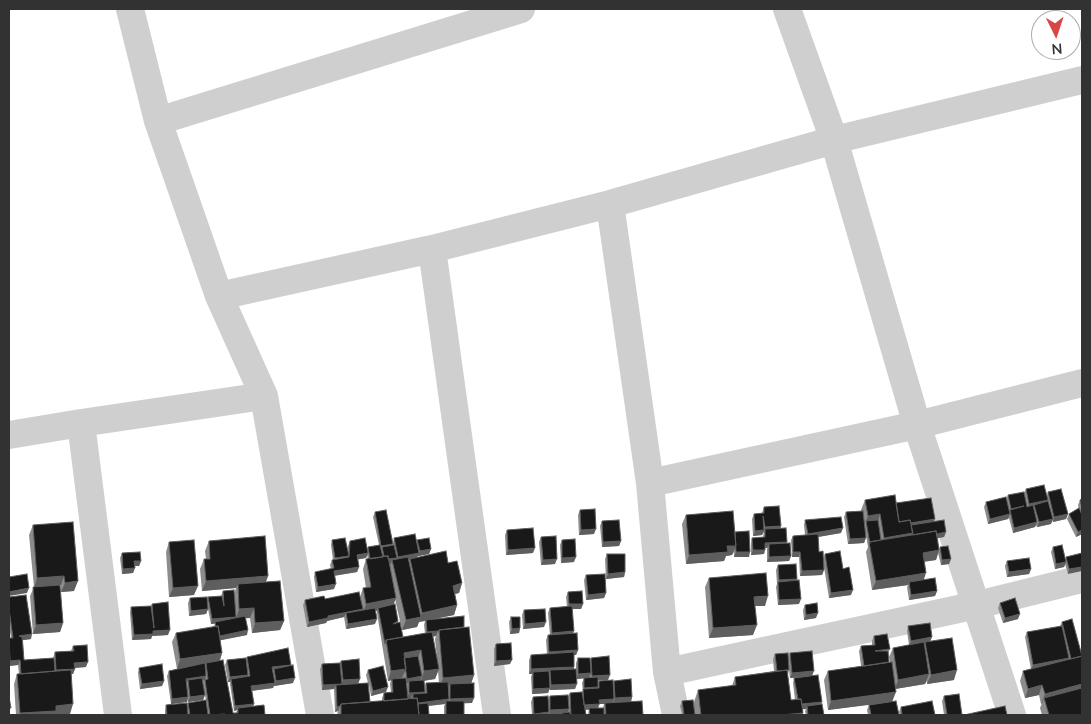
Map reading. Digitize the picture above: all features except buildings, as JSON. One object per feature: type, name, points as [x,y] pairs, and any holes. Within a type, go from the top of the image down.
[{"type":"street","points":[[130,9],[158,122],[219,296],[264,396],[320,715]]},
{"type":"street","points":[[158,122],[521,9]]},
{"type":"street","points":[[787,9],[834,140],[917,425],[1012,715]]},
{"type":"street","points":[[219,296],[432,249],[610,204],[834,140],[1082,80]]},
{"type":"street","points":[[610,204],[650,483],[667,672],[676,715]]},
{"type":"street","points":[[432,249],[497,715]]},
{"type":"street","points":[[650,483],[917,425],[1082,383]]},
{"type":"street","points":[[9,435],[264,396]]},
{"type":"street","points":[[81,423],[118,715]]},
{"type":"street","points":[[667,672],[1082,579]]}]
